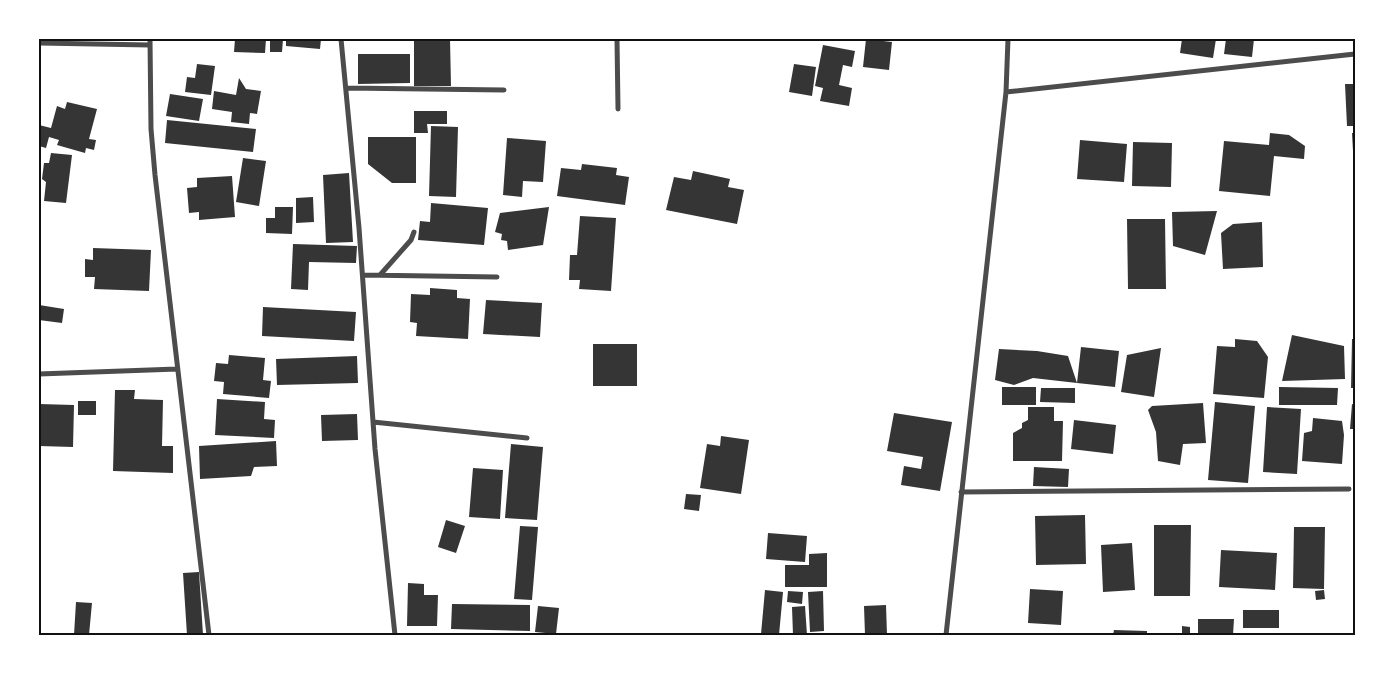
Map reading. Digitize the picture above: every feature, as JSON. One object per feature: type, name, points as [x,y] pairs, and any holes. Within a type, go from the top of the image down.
[{"type":"street","points":[[341,39],[363,275],[373,422],[395,635]]},
{"type":"street","points":[[617,39],[618,109]]},
{"type":"street","points":[[946,635],[1006,92],[1008,39]]},
{"type":"street","points":[[39,43],[150,42],[150,130],[209,635]]},
{"type":"street","points":[[1006,92],[1355,54]]},
{"type":"street","points":[[346,88],[504,90]]},
{"type":"street","points":[[380,275],[411,240],[414,232]]},
{"type":"street","points":[[363,275],[497,277]]},
{"type":"street","points":[[39,374],[178,369]]},
{"type":"street","points":[[373,422],[527,438]]},
{"type":"street","points":[[961,492],[1349,489]]},
{"type":"building","points":[[235,39],[266,39],[265,53],[234,52]]},
{"type":"building","points":[[270,39],[283,39],[282,52],[270,52]]},
{"type":"building","points":[[286,39],[321,39],[320,49],[286,46]]},
{"type":"building","points":[[414,39],[450,39],[451,86],[414,86]]},
{"type":"building","points":[[866,39],[892,42],[889,70],[863,67]]},
{"type":"building","points":[[1182,39],[1216,39],[1213,58],[1180,53]]},
{"type":"building","points":[[1226,39],[1254,39],[1252,57],[1224,54]]},
{"type":"building","points":[[823,45],[855,51],[852,67],[843,65],[839,85],[852,88],[849,106],[820,101],[823,88],[815,86]]},
{"type":"building","points":[[358,54],[410,54],[410,83],[358,84]]},
{"type":"building","points":[[197,64],[215,66],[211,95],[185,92],[187,77],[195,78]]},
{"type":"building","points":[[794,64],[816,67],[812,96],[789,92]]},
{"type":"building","points":[[239,78],[246,89],[261,91],[257,114],[250,113],[249,124],[231,122],[232,112],[212,109],[214,91],[236,95]]},
{"type":"building","points":[[1345,84],[1355,84],[1355,126],[1347,126]]},
{"type":"building","points":[[170,94],[203,99],[199,121],[166,116]]},
{"type":"building","points":[[67,102],[97,109],[89,139],[96,140],[94,150],[86,148],[85,153],[57,145],[59,140],[49,137],[46,148],[39,146],[39,125],[51,128],[57,106],[65,109]]},
{"type":"building","points":[[414,111],[447,111],[447,124],[427,124],[428,133],[414,133]]},
{"type":"building","points":[[167,120],[256,129],[253,152],[165,143]]},
{"type":"building","points":[[431,126],[458,127],[456,197],[429,196]]},
{"type":"building","points":[[1270,133],[1289,135],[1305,146],[1304,159],[1274,156],[1270,196],[1219,191],[1224,141],[1269,145]]},
{"type":"building","points":[[1352,133],[1355,133],[1355,169],[1354,169]]},
{"type":"building","points":[[368,137],[416,137],[416,183],[392,183],[368,164]]},
{"type":"building","points":[[507,138],[546,141],[543,182],[523,181],[522,197],[503,195]]},
{"type":"building","points":[[1080,140],[1127,144],[1124,182],[1077,179]]},
{"type":"building","points":[[1133,142],[1172,143],[1171,187],[1132,186]]},
{"type":"building","points":[[51,153],[72,155],[66,203],[44,201],[46,182],[42,179],[44,163],[49,163]]},
{"type":"building","points":[[243,158],[266,161],[259,206],[236,202]]},
{"type":"building","points":[[582,164],[617,168],[616,175],[629,177],[625,205],[557,196],[561,168],[581,170]]},
{"type":"building","points":[[693,171],[730,179],[728,187],[744,190],[737,224],[666,210],[674,177],[691,180]]},
{"type":"building","points":[[349,173],[353,242],[326,243],[323,175]]},
{"type":"building","points":[[232,176],[235,217],[199,220],[199,212],[189,213],[187,188],[197,187],[197,178]]},
{"type":"building","points":[[313,197],[314,222],[296,223],[296,198]]},
{"type":"building","points":[[431,203],[488,208],[484,245],[418,240],[420,221],[430,222]]},
{"type":"building","points":[[275,207],[293,207],[292,234],[266,233],[266,218],[275,218]]},
{"type":"building","points":[[549,207],[543,245],[508,250],[507,241],[501,240],[502,234],[495,232],[500,213]]},
{"type":"building","points":[[1217,211],[1205,255],[1173,246],[1172,212]]},
{"type":"building","points":[[580,216],[616,218],[611,291],[579,289],[580,280],[569,280],[570,255],[577,255]]},
{"type":"building","points":[[1127,219],[1165,219],[1166,289],[1128,289]]},
{"type":"building","points":[[1262,222],[1263,267],[1223,269],[1221,233],[1233,224]]},
{"type":"building","points":[[293,244],[357,246],[356,263],[309,262],[308,290],[291,289]]},
{"type":"building","points":[[93,248],[151,250],[149,291],[94,289],[95,277],[85,277],[85,259],[93,260]]},
{"type":"building","points":[[430,288],[457,290],[457,298],[470,299],[468,339],[416,336],[417,323],[410,322],[411,294],[430,295]]},
{"type":"building","points":[[486,300],[542,303],[540,337],[483,334]]},
{"type":"building","points":[[39,305],[64,309],[62,323],[39,320]]},
{"type":"building","points":[[263,307],[356,312],[354,341],[262,336]]},
{"type":"building","points":[[1292,335],[1344,346],[1345,379],[1282,381]]},
{"type":"building","points":[[1235,339],[1257,341],[1268,357],[1264,398],[1213,394],[1217,346],[1235,347]]},
{"type":"building","points":[[1352,339],[1355,339],[1355,388],[1351,388]]},
{"type":"building","points":[[593,344],[637,344],[637,386],[593,386]]},
{"type":"building","points":[[1081,347],[1119,351],[1115,387],[1077,383]]},
{"type":"building","points":[[1161,348],[1154,397],[1121,392],[1127,355]]},
{"type":"building","points":[[999,349],[1037,351],[1068,356],[1077,383],[1033,378],[1014,385],[995,380]]},
{"type":"building","points":[[229,355],[265,358],[263,380],[271,381],[269,398],[223,394],[224,382],[214,381],[216,363],[228,364]]},
{"type":"building","points":[[357,356],[358,383],[277,385],[276,359]]},
{"type":"building","points":[[1002,387],[1036,387],[1036,405],[1002,405]]},
{"type":"building","points":[[1279,387],[1338,388],[1337,405],[1279,405]]},
{"type":"building","points":[[1041,388],[1075,388],[1075,403],[1040,402]]},
{"type":"building","points":[[115,390],[135,390],[134,399],[163,400],[162,446],[173,446],[173,473],[113,471]]},
{"type":"building","points":[[217,399],[265,402],[264,419],[275,420],[274,438],[215,435]]},
{"type":"building","points":[[78,401],[96,401],[96,415],[78,415]]},
{"type":"building","points":[[1215,402],[1255,406],[1248,483],[1208,480]]},
{"type":"building","points":[[1203,403],[1206,443],[1183,444],[1180,465],[1158,461],[1156,432],[1148,410],[1152,406]]},
{"type":"building","points":[[39,404],[74,405],[73,447],[39,446]]},
{"type":"building","points":[[1352,404],[1355,405],[1355,429],[1350,429]]},
{"type":"building","points":[[1028,407],[1054,407],[1054,421],[1063,421],[1062,461],[1013,461],[1013,433],[1022,428],[1022,423],[1028,420]]},
{"type":"building","points":[[1267,407],[1301,409],[1297,474],[1263,472]]},
{"type":"building","points":[[894,413],[952,422],[940,491],[901,485],[904,466],[921,469],[923,457],[887,451]]},
{"type":"building","points":[[357,414],[358,440],[322,441],[321,415]]},
{"type":"building","points":[[1313,418],[1342,421],[1344,435],[1342,464],[1302,461],[1304,433],[1312,431]]},
{"type":"building","points":[[1074,420],[1116,425],[1113,454],[1071,449]]},
{"type":"building","points":[[721,436],[749,440],[741,494],[700,488],[707,444],[720,446]]},
{"type":"building","points":[[276,441],[277,466],[254,467],[251,476],[200,479],[199,446]]},
{"type":"building","points":[[511,444],[543,447],[537,520],[505,518]]},
{"type":"building","points":[[1034,467],[1069,469],[1068,487],[1033,486]]},
{"type":"building","points":[[473,468],[503,470],[500,519],[469,517]]},
{"type":"building","points":[[686,494],[701,495],[699,511],[684,509]]},
{"type":"building","points":[[1085,515],[1086,564],[1036,565],[1035,516]]},
{"type":"building","points":[[446,520],[465,526],[456,553],[438,547]]},
{"type":"building","points":[[1154,525],[1191,525],[1190,596],[1154,596]]},
{"type":"building","points":[[520,526],[538,527],[532,600],[514,599]]},
{"type":"building","points":[[1294,527],[1325,527],[1324,589],[1293,588]]},
{"type":"building","points":[[768,533],[807,536],[805,562],[766,559]]},
{"type":"building","points":[[1132,543],[1135,590],[1103,592],[1101,545]]},
{"type":"building","points":[[1221,550],[1277,553],[1275,590],[1219,587]]},
{"type":"building","points":[[827,553],[827,587],[785,587],[785,565],[809,565],[809,554]]},
{"type":"building","points":[[199,572],[203,635],[187,635],[183,573]]},
{"type":"building","points":[[408,583],[424,584],[424,595],[438,595],[437,626],[407,626]]},
{"type":"building","points":[[1030,589],[1063,591],[1061,625],[1028,623]]},
{"type":"building","points":[[765,590],[783,592],[779,635],[761,634]]},
{"type":"building","points":[[1324,590],[1325,599],[1316,600],[1315,591]]},
{"type":"building","points":[[788,591],[803,592],[802,604],[787,602]]},
{"type":"building","points":[[823,591],[824,631],[810,632],[808,592]]},
{"type":"building","points":[[76,602],[92,603],[89,635],[74,635]]},
{"type":"building","points":[[452,604],[530,605],[530,631],[451,629]]},
{"type":"building","points":[[886,605],[887,635],[865,635],[864,606]]},
{"type":"building","points":[[538,606],[559,608],[556,634],[535,632]]},
{"type":"building","points":[[805,606],[807,635],[793,635],[792,607]]},
{"type":"building","points":[[1243,610],[1279,610],[1279,628],[1243,628]]},
{"type":"building","points":[[1198,619],[1234,619],[1233,635],[1198,635]]},
{"type":"building","points":[[1182,626],[1190,627],[1190,635],[1182,635]]},
{"type":"building","points":[[1114,630],[1147,631],[1147,635],[1113,635]]}]
